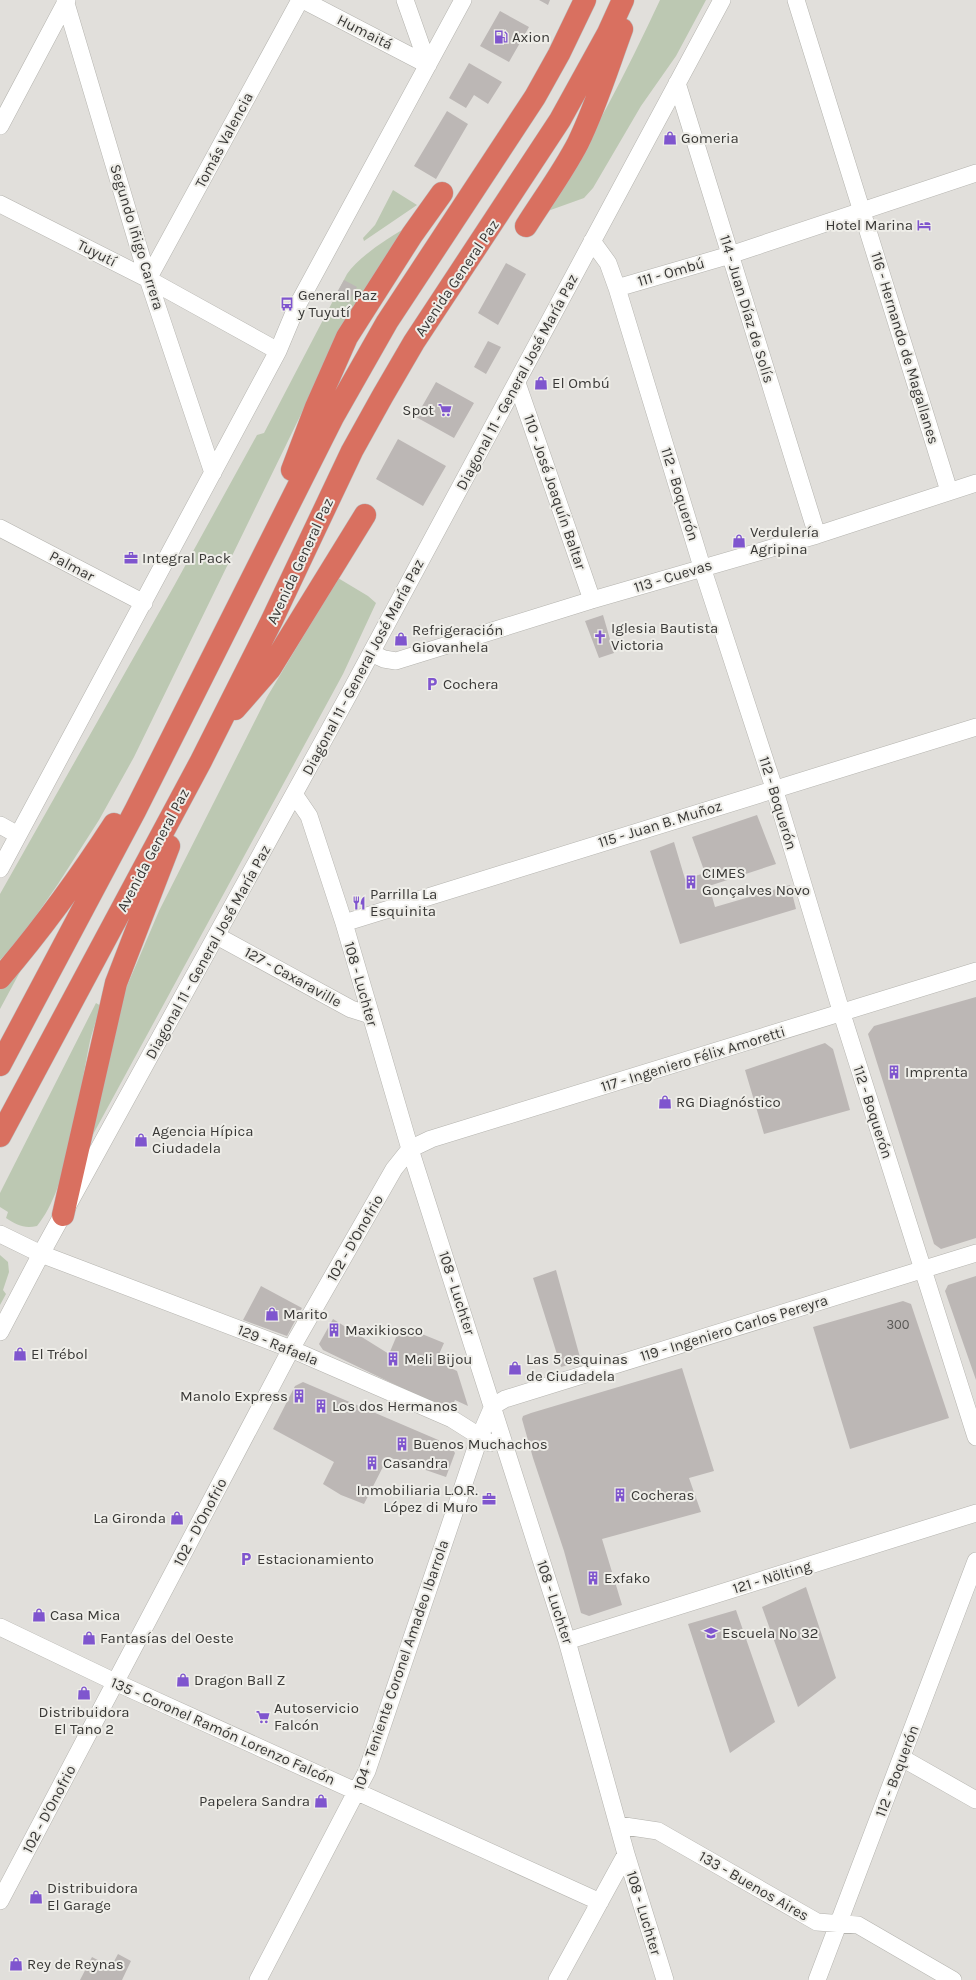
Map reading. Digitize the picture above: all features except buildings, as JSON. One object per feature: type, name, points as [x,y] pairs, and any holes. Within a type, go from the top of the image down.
[{"type":"highway","points":[[0,1065],[86,905],[181,721],[333,417],[387,322],[534,97],[585,0]]},
{"type":"highway","name":"Avenida General Paz","points":[[0,1136],[201,760],[272,620],[352,451],[418,336],[560,120],[608,33],[623,0]]},
{"type":"highway","points":[[526,226],[578,143],[594,106],[632,0]]},
{"type":"highway","points":[[254,573],[316,407],[347,337],[412,235],[442,192]]},
{"type":"highway","points":[[213,734],[270,669],[365,515]]},
{"type":"highway","points":[[0,978],[37,933],[77,880],[181,721]]},
{"type":"highway","points":[[63,1215],[116,983],[201,760]]},
{"type":"street","name":"Tomás Valencia","points":[[148,279],[300,0]]},
{"type":"street","name":"Humaitá","points":[[303,0],[428,65]]},
{"type":"street","points":[[405,0],[428,65]]},
{"type":"street","points":[[0,869],[278,351],[296,308],[463,0]]},
{"type":"street","name":"Diagonal 11 - General José María Paz","points":[[0,1332],[41,1254],[217,936],[371,653],[722,0]]},
{"type":"street","name":"116 - Hernando de Magallanes","points":[[796,0],[949,491]]},
{"type":"street","name":"Segundo Iñigo Carrera","points":[[66,1],[148,279],[212,473]]},
{"type":"street","points":[[0,126],[66,1]]},
{"type":"street","name":"114 - Juan Díaz de Solís","points":[[677,83],[817,535]]},
{"type":"street","name":"111 - Ombú","points":[[617,288],[730,255],[976,174]]},
{"type":"street","name":"Tuyutí","points":[[0,204],[148,279],[278,351]]},
{"type":"street","name":"112 - Boquerón","points":[[592,241],[608,264],[617,288],[702,567],[774,788],[842,1014],[976,1437]]},
{"type":"street","name":"110 - José Joaquín Baltar","points":[[517,383],[592,600]]},
{"type":"street","name":"113 - Cuevas","points":[[371,653],[384,659],[396,662],[592,600],[817,535],[976,482]]},
{"type":"street","name":"Palmar","points":[[0,528],[144,603]]},
{"type":"street","name":"115 - Juan B. Muñoz","points":[[344,922],[774,788],[976,727]]},
{"type":"street","name":"108 - Luchter","points":[[294,794],[309,816],[344,922],[370,1016],[410,1149],[567,1641],[626,1854],[665,1980]]},
{"type":"street","points":[[0,825],[18,834]]},
{"type":"street","name":"127 - Caxaraville","points":[[217,936],[351,1009],[370,1016]]},
{"type":"street","name":"117 - Ingeniero Félix Amoretti","points":[[410,1149],[432,1139],[842,1014],[976,971]]},
{"type":"street","name":"102 - D'Onofrio","points":[[0,1901],[291,1349],[394,1169],[410,1149]]},
{"type":"street","name":"129 - Rafaela","points":[[0,1234],[41,1254],[291,1349],[452,1419],[507,1454]]},
{"type":"street","name":"119 - Ingeniero Carlos Pereyra","points":[[493,1406],[505,1399],[976,1253]]},
{"type":"street","name":"104 - Teniente Coronel Amadeo Ibarrola","points":[[258,1980],[367,1771],[480,1436],[493,1406]]},
{"type":"street","name":"121 - Nölting","points":[[567,1641],[976,1513]]},
{"type":"street","name":"112 - Boquerón","points":[[817,1980],[902,1758],[971,1595],[976,1561]]},
{"type":"street","name":"135 - Coronel Ramón Lorenzo Falcón","points":[[0,1627],[116,1682],[600,1902]]},
{"type":"street","points":[[902,1758],[976,1800]]},
{"type":"street","name":"133 - Buenos Aires","points":[[618,1825],[658,1831],[817,1922],[839,1922],[858,1925],[953,1980]]},
{"type":"street","points":[[558,1980],[626,1854]]},
{"type":"green space","points":[[660,0],[706,0],[676,56],[641,106],[593,188],[584,198],[545,212],[592,135]]},
{"type":"green space","points":[[393,190],[417,205],[364,241],[363,238],[375,225]]},
{"type":"green space","points":[[409,226],[306,404],[134,757],[99,820],[58,884],[22,936],[0,960],[0,894],[174,586],[257,435],[264,433],[347,274],[359,260],[384,241]]},
{"type":"green space","points":[[338,578],[368,596],[376,603],[343,674],[90,1140],[121,1000],[159,911],[267,697]]},
{"type":"green space","points":[[28,957],[0,1009],[0,988]]},
{"type":"green space","points":[[96,1003],[101,1006],[90,1041],[72,1138],[58,1188],[48,1209],[37,1226],[21,1226],[6,1218],[8,1212],[0,1207],[0,1193]]},
{"type":"green space","points":[[0,1255],[8,1262],[9,1272],[3,1290],[6,1294],[0,1305]]},
{"type":"place","name":"Axion","points":[[501,37]]},
{"type":"place","name":"Gomeria","points":[[670,138]]},
{"type":"place","name":"Hotel Marina","points":[[924,225]]},
{"type":"place","name":"General Paz y Tuyutí","points":[[287,304]]},
{"type":"place","name":"El Ombú","points":[[541,383]]},
{"type":"place","name":"Spot","points":[[445,410]]},
{"type":"place","name":"Verdulería Agripina","points":[[739,541]]},
{"type":"place","name":"Integral Pack","points":[[131,558]]},
{"type":"place","name":"Iglesia Bautista Victoria","points":[[600,637]]},
{"type":"place","name":"Refrigeración Giovanhela","points":[[401,639]]},
{"type":"place","name":"Cochera","points":[[432,684]]},
{"type":"place","name":"CIMES Gonçalves Novo","points":[[691,882]]},
{"type":"place","name":"Parrilla La Esquinita","points":[[359,903]]},
{"type":"place","name":"Imprenta","points":[[894,1072]]},
{"type":"place","name":"RG Diagnóstico","points":[[665,1102]]},
{"type":"place","name":"Agencia Hípica Ciudadela","points":[[141,1140]]},
{"type":"place","name":"Marito","points":[[272,1314]]},
{"type":"place","name":"Maxikiosco","points":[[334,1330]]},
{"type":"place","name":"El Trébol","points":[[20,1354]]},
{"type":"place","name":"Meli Bijou","points":[[393,1359]]},
{"type":"place","name":"Las 5 esquinas de Ciudadela","points":[[515,1368]]},
{"type":"place","name":"Manolo Express","points":[[299,1396]]},
{"type":"place","name":"Los dos Hermanos","points":[[321,1406]]},
{"type":"place","name":"Buenos Muchachos","points":[[402,1444]]},
{"type":"place","name":"Casandra","points":[[372,1463]]},
{"type":"place","name":"Cocheras","points":[[620,1495]]},
{"type":"place","name":"Inmobiliaria L.O.R. López di Muro","points":[[489,1499]]},
{"type":"place","name":"La Gironda","points":[[177,1518]]},
{"type":"place","name":"Estacionamiento","points":[[246,1559]]},
{"type":"place","name":"Exfako","points":[[593,1578]]},
{"type":"place","name":"Casa Mica","points":[[39,1615]]},
{"type":"place","name":"Escuela Nº 32","points":[[711,1633]]},
{"type":"place","name":"Fantasías del Oeste","points":[[89,1638]]},
{"type":"place","name":"Dragon Ball Z","points":[[183,1680]]},
{"type":"place","name":"Distribuidora El Tano 2","points":[[84,1693]]},
{"type":"place","name":"Autoservicio Falcón","points":[[263,1717]]},
{"type":"place","name":"Papelera Sandra","points":[[321,1801]]},
{"type":"place","name":"Distribuidora El Garage","points":[[36,1897]]},
{"type":"place","name":"Rey de Reynas","points":[[16,1964]]}]
